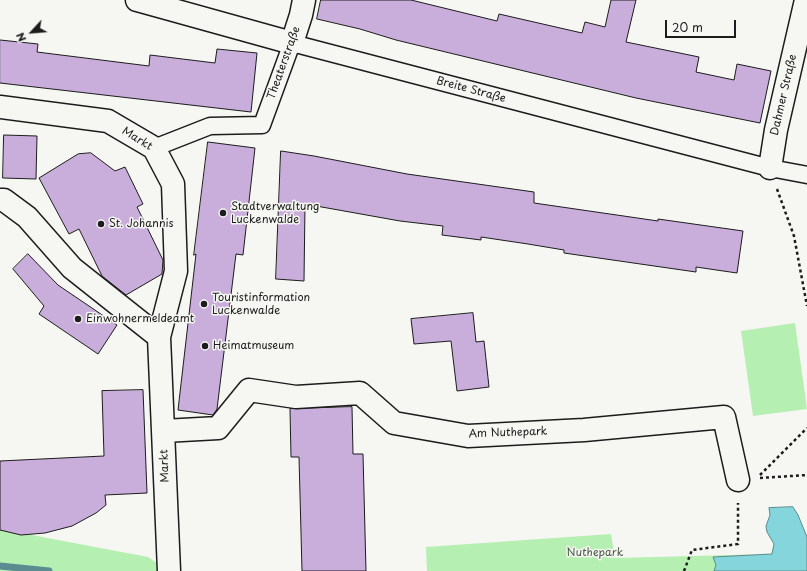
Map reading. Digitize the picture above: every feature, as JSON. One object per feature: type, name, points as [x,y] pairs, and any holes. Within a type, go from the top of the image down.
[{"type":"street","name":"Breite Straße","points":[[137,0],[292,43],[770,168],[807,176]]},
{"type":"street","name":"Theaterstraße","points":[[154,148],[210,126],[262,125],[292,43],[304,0]]},
{"type":"street","name":"Dahmer Straße","points":[[770,168],[776,130],[806,0]]},
{"type":"street","name":"Markt","points":[[0,107],[108,122],[154,148],[173,184],[176,271],[159,337],[169,570]]},
{"type":"street","points":[[0,200],[4,200],[27,217],[72,268],[159,337]]},
{"type":"street","name":"Am Nuthepark","points":[[164,431],[218,428],[249,390],[296,397],[360,393],[394,423],[468,436],[584,430],[724,417],[738,480]]},
{"type":"path","points":[[770,168],[794,236],[807,306]]},
{"type":"path","points":[[807,428],[757,479],[807,475]]},
{"type":"path","points":[[684,571],[692,550],[738,544],[738,480]]},
{"type":"green space","points":[[795,323],[807,409],[753,416],[741,331]]},
{"type":"green space","name":"Nuthepark","points":[[793,507],[807,537],[807,571],[427,571],[426,547],[611,534],[615,558],[771,554],[774,544],[767,532],[766,526],[770,515],[769,508]]},
{"type":"green space","points":[[0,529],[148,557],[169,571],[0,571]]},
{"type":"water","points":[[793,507],[807,537],[807,571],[714,571],[716,565],[713,557],[772,554],[774,544],[767,532],[766,526],[770,515],[769,508]]},
{"type":"building","points":[[321,0],[411,0],[497,21],[499,14],[582,33],[585,22],[605,27],[611,0],[636,0],[626,42],[699,57],[696,72],[734,80],[737,64],[771,71],[760,123],[636,98],[396,40],[360,29],[317,19]]},
{"type":"building","points":[[0,40],[38,44],[37,52],[149,66],[150,55],[215,63],[217,49],[257,53],[251,112],[0,83]]},
{"type":"building","points":[[4,135],[37,136],[36,179],[3,178]]},
{"type":"building","points":[[208,142],[255,148],[243,255],[236,254],[217,409],[213,415],[178,410],[196,254],[194,255]]},
{"type":"building","points":[[281,151],[407,174],[534,192],[534,203],[658,221],[658,219],[743,231],[737,273],[696,267],[696,272],[564,253],[564,250],[481,237],[481,240],[442,235],[443,226],[400,221],[305,204],[304,281],[276,279]]},
{"type":"building","name":"St. Johannis","points":[[91,153],[115,171],[125,167],[143,204],[137,207],[163,260],[162,274],[126,295],[102,276],[79,229],[69,234],[39,178],[78,154]]},
{"type":"building","name":"Einwohnermeldeamt","points":[[28,254],[58,285],[117,325],[98,354],[39,314],[44,306],[13,269]]},
{"type":"building","points":[[473,313],[476,342],[484,341],[489,387],[457,391],[451,341],[414,344],[411,319]]},
{"type":"building","points":[[143,390],[147,493],[105,495],[106,505],[96,513],[72,526],[45,533],[21,535],[0,530],[0,461],[104,456],[102,391]]},
{"type":"building","points":[[352,407],[353,454],[363,454],[366,571],[302,571],[299,457],[291,457],[290,409]]},
{"type":"waterway","points":[[0,566],[49,571]]},
{"type":"place","name":"Stadtverwaltung Luckenwalde","points":[[223,213]]},
{"type":"place","name":"St. Johannis","points":[[101,224]]},
{"type":"place","name":"Touristinformation Luckenwalde","points":[[204,304]]},
{"type":"place","name":"Einwohnermeldeamt","points":[[78,319]]},
{"type":"place","name":"Heimatmuseum","points":[[205,346]]}]
